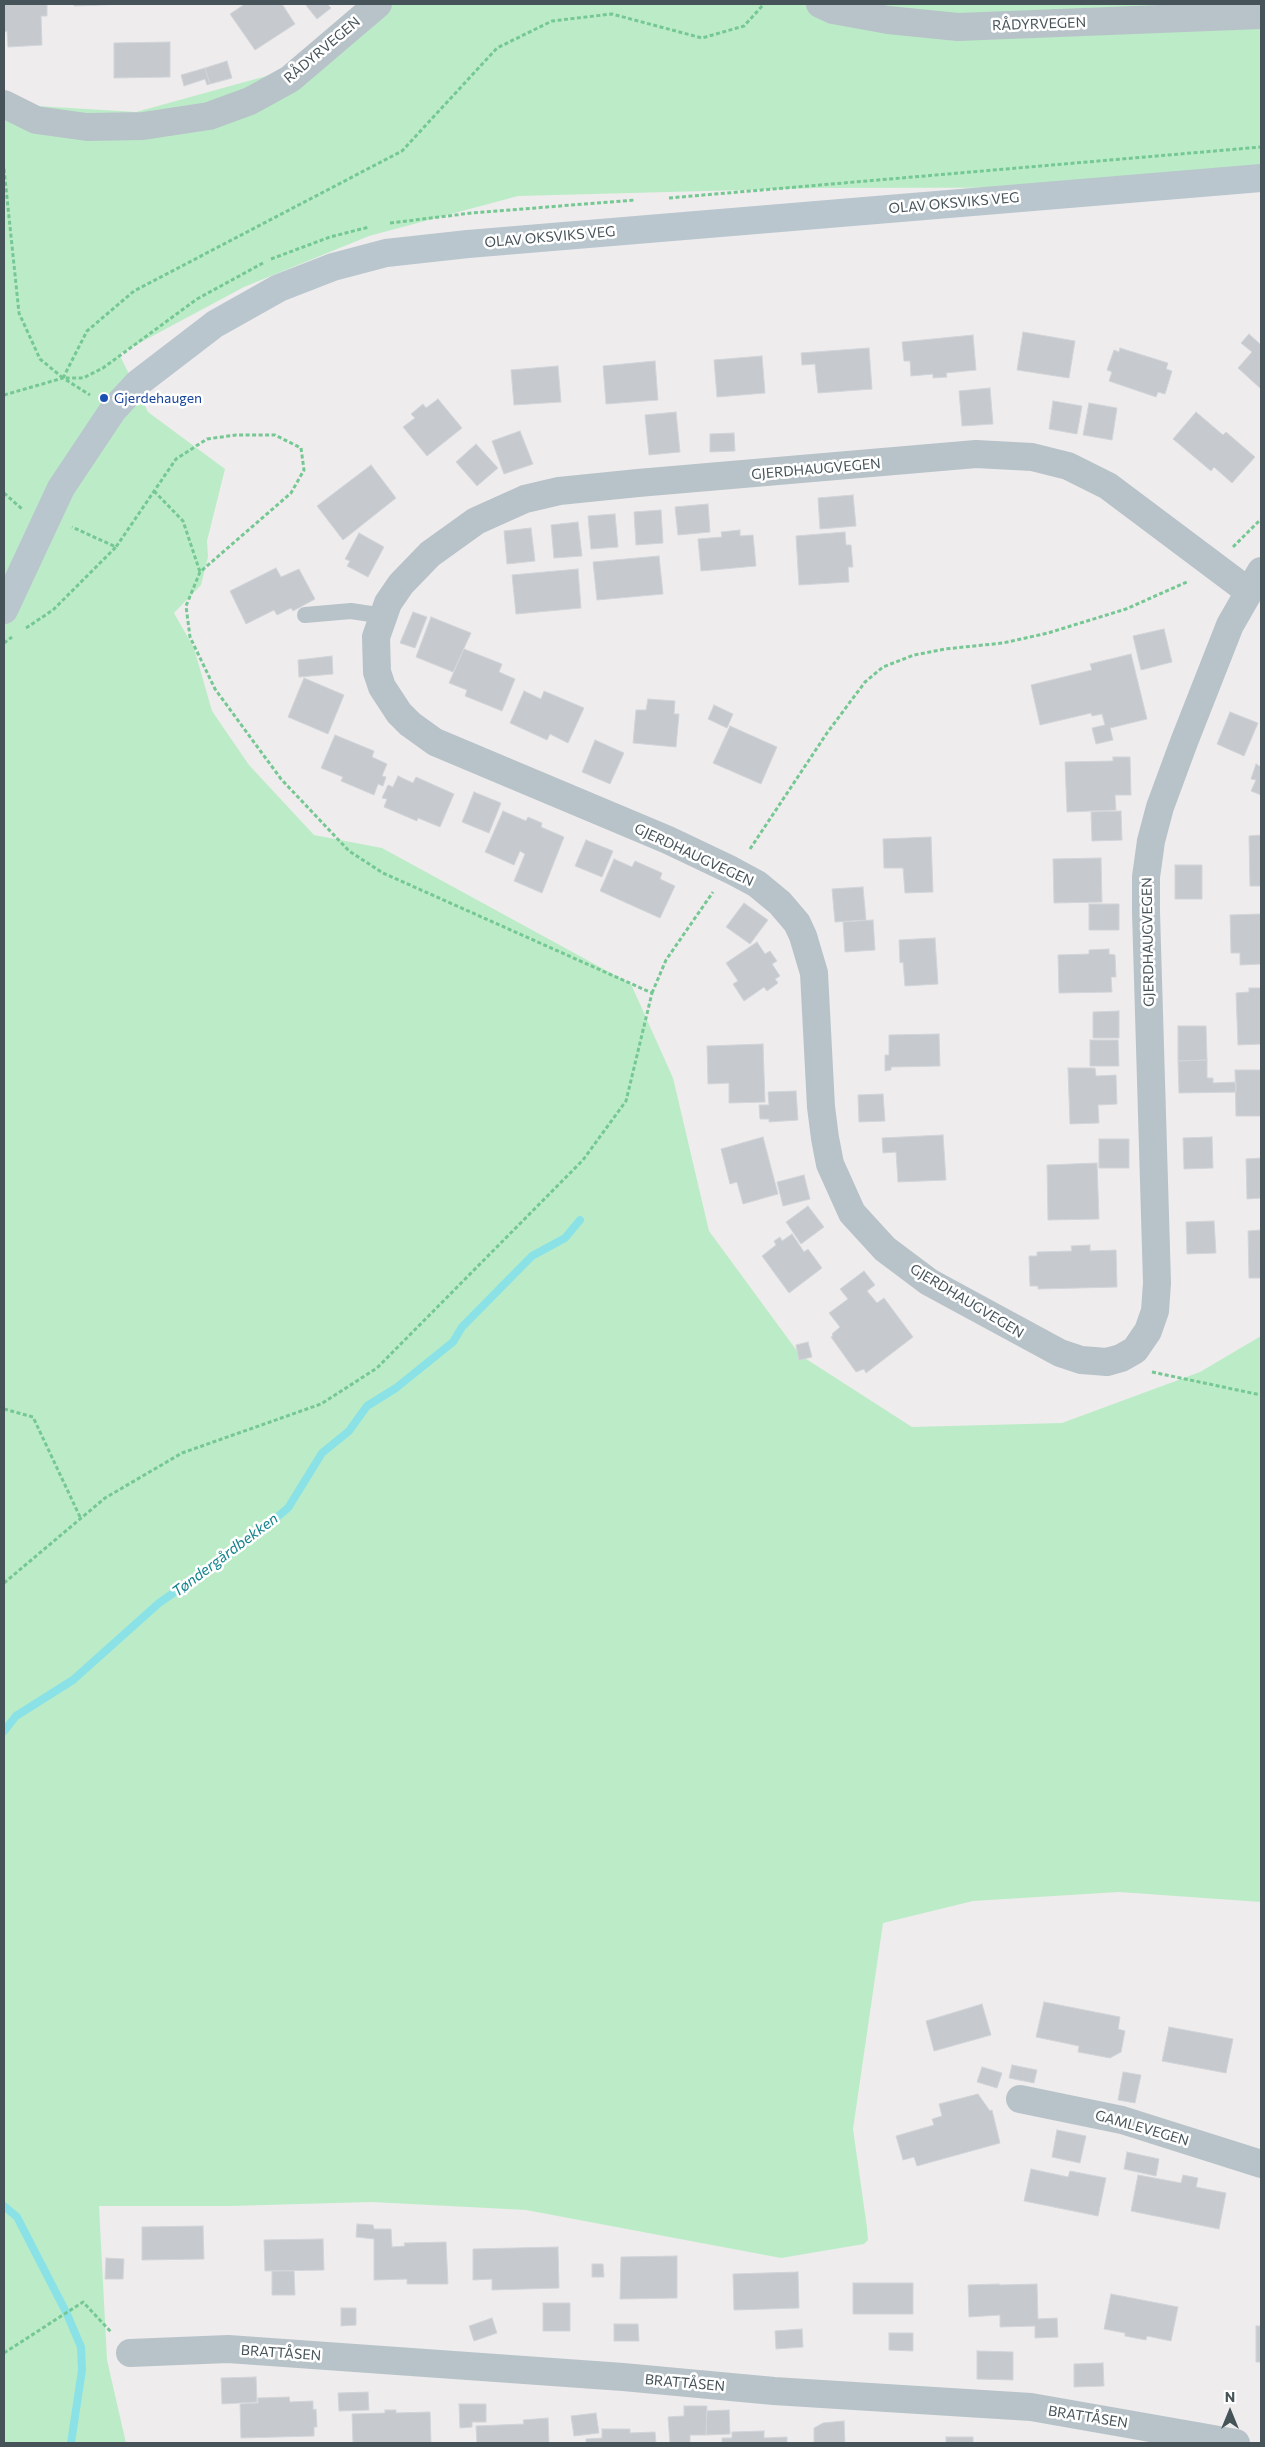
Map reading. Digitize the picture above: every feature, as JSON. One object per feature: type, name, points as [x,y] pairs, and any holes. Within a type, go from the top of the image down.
[{"type":"street","name":"RÅDYRVEGEN","points":[[4,104],[36,120],[87,126],[143,126],[209,116],[250,100],[290,79],[378,4]]},
{"type":"street","name":"RÅDYRVEGEN","points":[[820,4],[833,10],[888,20],[958,27],[1261,15]]},
{"type":"street","name":"OLAV OKSVIKS VEG","points":[[4,610],[61,488],[112,410],[138,383],[163,362],[223,320],[279,288],[333,267],[386,254],[468,244],[1261,178]]},
{"type":"street","name":"GJERDHAUGVEGEN","points":[[976,454],[1032,457],[1068,466],[1108,486],[1213,565],[1255,581],[1230,625],[1160,807],[1151,841],[1146,877],[1146,912],[1157,1283],[1155,1311],[1148,1331],[1135,1350],[1121,1358],[1107,1362],[1081,1360],[1060,1353],[929,1282],[884,1249],[852,1213],[830,1164],[825,1138],[818,1004],[814,973],[808,948],[797,923],[780,903],[757,884],[668,840],[435,742],[410,724],[389,701],[377,672],[376,637],[388,603],[401,584],[430,554],[476,521],[525,499],[559,491],[976,454]]},
{"type":"street","name":"GAMLEVEGEN","points":[[1020,2099],[1122,2120],[1261,2164]]},
{"type":"street","name":"BRATTÅSEN","points":[[130,2353],[228,2349],[555,2372],[774,2391],[1031,2407],[1236,2443]]},
{"type":"lane","points":[[306,615],[350,611],[384,616]]},
{"type":"path","points":[[63,378],[87,332],[134,291],[402,151],[497,48],[552,21],[612,14],[702,38],[744,26],[764,4]]},
{"type":"path","points":[[665,198],[1261,147]]},
{"type":"path","points":[[4,169],[19,313],[40,359],[63,378],[112,410]]},
{"type":"path","points":[[381,224],[472,213],[645,200]]},
{"type":"path","points":[[4,395],[63,378],[83,378],[103,368],[197,299],[237,276],[299,248],[330,237],[372,226]]},
{"type":"path","points":[[4,643],[53,610],[116,546],[176,459],[207,439],[236,435],[275,435],[301,448],[304,470],[291,493],[200,572],[186,606],[190,637],[215,689],[281,779],[349,850],[383,873],[652,993]]},
{"type":"path","points":[[154,491],[183,521],[200,572]]},
{"type":"path","points":[[4,492],[24,510]]},
{"type":"path","points":[[4,1583],[105,1498],[182,1452],[321,1404],[377,1368],[583,1160],[626,1101],[652,993],[666,960],[708,898],[754,845],[827,733],[865,682],[884,667],[922,654],[1003,643],[1048,633],[1126,609],[1185,584],[1213,565],[1261,519]]},
{"type":"path","points":[[67,525],[116,546]]},
{"type":"path","points":[[1107,1362],[1261,1395]]},
{"type":"path","points":[[4,1409],[33,1417],[81,1519]]},
{"type":"path","points":[[4,2353],[83,2302],[130,2353]]},
{"type":"green space","points":[[379,4],[1261,4],[1261,187],[819,188],[518,196],[369,236],[244,287],[119,354],[148,412],[225,469],[207,541],[208,557],[201,585],[174,613],[194,648],[212,711],[249,765],[314,835],[382,848],[631,984],[673,1078],[709,1231],[800,1355],[912,1427],[1062,1423],[1200,1372],[1261,1336],[1261,1902],[1119,1892],[973,1901],[883,1923],[853,2129],[867,2228],[868,2240],[864,2244],[781,2258],[526,2210],[372,2202],[230,2206],[99,2206],[107,2360],[126,2443],[4,2443],[4,104],[136,112],[281,72]]},
{"type":"building","points":[[4,4],[47,4],[47,16],[41,16],[42,45],[8,47],[7,31],[4,32]]},
{"type":"building","points":[[74,4],[128,4],[74,6]]},
{"type":"building","points":[[245,4],[282,4],[295,24],[255,50],[230,14]]},
{"type":"building","points":[[305,4],[327,4],[331,8],[317,19]]},
{"type":"building","points":[[170,42],[170,77],[114,78],[114,43]]},
{"type":"building","points":[[227,61],[232,78],[210,84],[205,68]]},
{"type":"building","points":[[205,68],[210,84],[207,85],[205,79],[184,86],[181,75]]},
{"type":"building","points":[[1023,332],[1075,341],[1069,378],[1017,370]]},
{"type":"building","points":[[1249,334],[1260,344],[1261,342],[1261,389],[1238,368],[1252,352],[1241,343]]},
{"type":"building","points":[[973,335],[976,370],[946,373],[947,377],[933,378],[933,374],[911,376],[910,361],[904,361],[902,342]]},
{"type":"building","points":[[869,348],[872,389],[818,393],[815,364],[802,365],[801,353]]},
{"type":"building","points":[[1120,348],[1168,363],[1166,369],[1172,371],[1165,394],[1158,392],[1156,397],[1109,381],[1112,372],[1107,370],[1114,350],[1119,352]]},
{"type":"building","points":[[762,356],[765,393],[717,397],[714,360]]},
{"type":"building","points":[[655,361],[658,400],[606,404],[603,366]]},
{"type":"building","points":[[558,366],[561,402],[514,405],[511,370]]},
{"type":"building","points":[[990,388],[993,424],[962,426],[959,391]]},
{"type":"building","points":[[438,399],[462,428],[427,456],[403,427],[415,418],[411,414],[423,404],[426,408]]},
{"type":"building","points":[[1053,401],[1082,406],[1077,434],[1049,429]]},
{"type":"building","points":[[1089,403],[1117,408],[1112,440],[1083,435]]},
{"type":"building","points":[[676,412],[680,452],[649,455],[645,415]]},
{"type":"building","points":[[1196,412],[1223,435],[1226,432],[1255,457],[1232,483],[1214,467],[1211,471],[1173,439]]},
{"type":"building","points":[[520,431],[533,464],[504,474],[492,441]]},
{"type":"building","points":[[734,433],[735,451],[710,452],[710,434]]},
{"type":"building","points":[[476,444],[498,468],[477,486],[456,462]]},
{"type":"building","points":[[371,465],[396,498],[343,540],[317,506]]},
{"type":"building","points":[[853,495],[856,526],[820,529],[818,498]]},
{"type":"building","points":[[708,504],[710,532],[678,535],[675,507]]},
{"type":"building","points":[[661,510],[663,543],[636,545],[634,512]]},
{"type":"building","points":[[615,514],[618,547],[591,549],[588,516]]},
{"type":"building","points":[[578,522],[582,556],[554,558],[551,525]]},
{"type":"building","points":[[531,528],[535,561],[507,564],[504,531]]},
{"type":"building","points":[[740,530],[740,536],[753,535],[756,566],[701,571],[698,539],[722,537],[721,532]]},
{"type":"building","points":[[845,532],[846,545],[851,545],[853,567],[848,567],[849,582],[799,585],[796,536]]},
{"type":"building","points":[[359,533],[384,547],[368,577],[347,566],[350,561],[345,559]]},
{"type":"building","points":[[659,556],[663,594],[597,600],[593,562]]},
{"type":"building","points":[[276,568],[281,577],[299,569],[315,599],[293,611],[291,608],[277,615],[274,610],[246,624],[230,591]]},
{"type":"building","points":[[578,569],[581,608],[516,614],[512,575]]},
{"type":"building","points":[[413,612],[427,617],[415,648],[400,643]]},
{"type":"building","points":[[431,617],[471,633],[453,672],[416,657]]},
{"type":"building","points":[[1164,629],[1172,662],[1141,670],[1133,636]]},
{"type":"building","points":[[464,649],[502,664],[499,672],[515,679],[502,711],[465,696],[467,690],[449,683]]},
{"type":"building","points":[[1131,654],[1147,719],[1110,728],[1113,740],[1096,744],[1092,728],[1105,725],[1102,714],[1092,716],[1091,713],[1040,725],[1031,685],[1092,670],[1090,664]]},
{"type":"building","points":[[332,656],[333,674],[299,677],[298,660]]},
{"type":"building","points":[[304,678],[344,695],[328,734],[288,717]]},
{"type":"building","points":[[524,691],[541,699],[544,691],[584,708],[568,743],[550,734],[547,740],[510,723]]},
{"type":"building","points":[[648,699],[675,701],[674,714],[679,714],[676,747],[633,743],[636,710],[646,710]]},
{"type":"building","points":[[714,705],[733,714],[727,728],[708,719]]},
{"type":"building","points":[[1230,712],[1258,723],[1244,756],[1217,744]]},
{"type":"building","points":[[730,726],[777,747],[761,784],[713,763]]},
{"type":"building","points":[[335,735],[374,751],[372,757],[387,764],[382,776],[386,777],[383,786],[378,784],[374,795],[341,781],[343,777],[321,768]]},
{"type":"building","points":[[595,740],[624,753],[610,784],[582,772]]},
{"type":"building","points":[[1113,757],[1130,757],[1131,795],[1115,795],[1116,810],[1067,812],[1065,762],[1113,761]]},
{"type":"building","points":[[1256,764],[1261,767],[1261,795],[1251,791],[1256,780],[1251,779]]},
{"type":"building","points":[[398,776],[413,783],[416,777],[454,794],[440,827],[418,818],[417,821],[384,807],[387,799],[382,798],[388,785],[393,787]]},
{"type":"building","points":[[474,792],[501,803],[489,833],[462,822]]},
{"type":"building","points":[[503,811],[526,821],[528,817],[542,823],[541,827],[564,837],[542,893],[514,881],[525,854],[520,851],[514,865],[485,852]]},
{"type":"building","points":[[1121,811],[1122,840],[1092,841],[1091,812]]},
{"type":"building","points":[[1261,835],[1261,886],[1250,886],[1249,836]]},
{"type":"building","points":[[931,837],[933,892],[905,893],[903,868],[884,868],[883,839]]},
{"type":"building","points":[[586,840],[613,851],[602,877],[575,866]]},
{"type":"building","points":[[1101,858],[1102,902],[1054,903],[1053,859]]},
{"type":"building","points":[[614,859],[632,867],[635,861],[662,873],[660,879],[675,886],[660,918],[600,891]]},
{"type":"building","points":[[1175,865],[1202,865],[1202,899],[1175,899]]},
{"type":"building","points":[[863,887],[866,920],[835,922],[832,889]]},
{"type":"building","points":[[744,903],[768,920],[750,944],[726,927]]},
{"type":"building","points":[[1089,904],[1119,904],[1119,930],[1089,930]]},
{"type":"building","points":[[1261,914],[1261,964],[1240,965],[1240,953],[1231,953],[1230,915]]},
{"type":"building","points":[[873,920],[875,950],[845,952],[843,922]]},
{"type":"building","points":[[935,938],[938,984],[905,986],[903,962],[900,963],[899,940]]},
{"type":"building","points":[[757,942],[765,954],[770,951],[777,961],[772,964],[780,976],[775,979],[778,983],[767,991],[764,987],[744,1001],[733,984],[738,981],[726,963]]},
{"type":"building","points":[[1109,949],[1109,954],[1115,955],[1116,977],[1111,977],[1112,992],[1059,993],[1058,955],[1089,954],[1089,950]]},
{"type":"building","points":[[1249,988],[1261,988],[1261,1044],[1238,1045],[1236,993],[1249,992]]},
{"type":"building","points":[[1119,1011],[1119,1038],[1093,1038],[1093,1012]]},
{"type":"building","points":[[1178,1026],[1206,1026],[1207,1060],[1178,1061]]},
{"type":"building","points":[[939,1034],[940,1066],[891,1067],[891,1070],[885,1071],[885,1055],[889,1055],[889,1035]]},
{"type":"building","points":[[1090,1040],[1118,1040],[1119,1066],[1090,1066]]},
{"type":"building","points":[[763,1044],[765,1102],[729,1103],[729,1083],[708,1084],[707,1046]]},
{"type":"building","points":[[1207,1060],[1207,1078],[1213,1078],[1213,1083],[1236,1082],[1236,1092],[1179,1093],[1178,1061]]},
{"type":"building","points":[[1068,1068],[1095,1068],[1096,1076],[1116,1075],[1117,1104],[1098,1105],[1099,1123],[1070,1124]]},
{"type":"building","points":[[1235,1070],[1261,1070],[1261,1116],[1236,1116]]},
{"type":"building","points":[[796,1091],[798,1120],[769,1122],[769,1119],[760,1119],[759,1105],[769,1105],[768,1092]]},
{"type":"building","points":[[883,1094],[885,1121],[859,1122],[858,1095]]},
{"type":"building","points":[[943,1135],[946,1180],[898,1182],[896,1152],[883,1153],[882,1138]]},
{"type":"building","points":[[763,1137],[778,1194],[743,1204],[737,1182],[730,1184],[721,1149]]},
{"type":"building","points":[[1212,1137],[1213,1168],[1184,1169],[1183,1138]]},
{"type":"building","points":[[1099,1139],[1129,1139],[1129,1168],[1099,1168]]},
{"type":"building","points":[[1261,1158],[1261,1198],[1247,1199],[1246,1159]]},
{"type":"building","points":[[1097,1163],[1099,1219],[1048,1220],[1047,1165]]},
{"type":"building","points":[[804,1175],[810,1199],[783,1206],[777,1182]]},
{"type":"building","points":[[808,1206],[824,1227],[801,1244],[786,1222]]},
{"type":"building","points":[[1214,1221],[1216,1253],[1187,1254],[1186,1222]]},
{"type":"building","points":[[1261,1230],[1261,1278],[1249,1278],[1248,1231]]},
{"type":"building","points":[[792,1234],[804,1252],[808,1249],[822,1268],[789,1293],[762,1256],[776,1245],[774,1241],[780,1237],[782,1241]]},
{"type":"building","points":[[1090,1245],[1090,1251],[1116,1250],[1117,1287],[1038,1289],[1038,1286],[1030,1286],[1029,1256],[1037,1256],[1037,1252],[1072,1251],[1071,1246]]},
{"type":"building","points":[[864,1271],[875,1285],[867,1291],[877,1303],[884,1298],[913,1337],[866,1373],[864,1369],[856,1372],[831,1337],[840,1327],[829,1313],[848,1299],[840,1289]]},
{"type":"building","points":[[808,1342],[812,1357],[799,1360],[796,1345]]},
{"type":"building","points":[[1044,2002],[1120,2017],[1118,2029],[1125,2031],[1121,2052],[1110,2058],[1078,2052],[1079,2046],[1036,2037]]},
{"type":"building","points":[[982,2004],[991,2035],[934,2051],[926,2021]]},
{"type":"building","points":[[1169,2027],[1233,2039],[1226,2073],[1162,2061]]},
{"type":"building","points":[[1012,2065],[1037,2070],[1034,2083],[1009,2078]]},
{"type":"building","points":[[982,2067],[1002,2073],[997,2088],[977,2082]]},
{"type":"building","points":[[1123,2072],[1141,2075],[1135,2103],[1118,2100]]},
{"type":"building","points":[[978,2094],[990,2111],[992,2110],[1000,2143],[917,2166],[914,2157],[903,2160],[896,2136],[934,2125],[932,2119],[942,2116],[939,2104]]},
{"type":"building","points":[[1057,2130],[1086,2136],[1080,2163],[1052,2157]]},
{"type":"building","points":[[1127,2152],[1159,2159],[1156,2176],[1124,2169]]},
{"type":"building","points":[[1031,2169],[1068,2177],[1070,2171],[1106,2178],[1098,2216],[1024,2201]]},
{"type":"building","points":[[1138,2175],[1181,2183],[1183,2175],[1198,2178],[1196,2187],[1226,2193],[1219,2229],[1131,2211]]},
{"type":"building","points":[[357,2224],[373,2225],[374,2229],[391,2229],[392,2247],[405,2246],[404,2243],[446,2242],[448,2284],[407,2284],[407,2279],[374,2280],[374,2239],[356,2237]]},
{"type":"building","points":[[203,2226],[204,2259],[142,2260],[142,2227]]},
{"type":"building","points":[[323,2239],[324,2270],[265,2271],[264,2240]]},
{"type":"building","points":[[558,2247],[559,2288],[492,2290],[492,2279],[473,2280],[473,2249]]},
{"type":"building","points":[[677,2256],[677,2298],[620,2299],[621,2257]]},
{"type":"building","points":[[106,2258],[124,2259],[123,2279],[105,2279]]},
{"type":"building","points":[[592,2264],[603,2264],[604,2277],[592,2277]]},
{"type":"building","points":[[272,2271],[294,2271],[295,2295],[272,2295]]},
{"type":"building","points":[[798,2272],[799,2308],[734,2310],[733,2274]]},
{"type":"building","points":[[853,2283],[913,2283],[913,2314],[853,2314]]},
{"type":"building","points":[[1037,2284],[1038,2319],[1057,2318],[1058,2337],[1035,2338],[1035,2326],[1000,2327],[1000,2315],[969,2317],[968,2285]]},
{"type":"building","points":[[1111,2294],[1178,2307],[1171,2341],[1147,2336],[1146,2340],[1104,2329]]},
{"type":"building","points":[[543,2303],[570,2303],[570,2331],[543,2331]]},
{"type":"building","points":[[341,2308],[356,2308],[356,2325],[341,2326]]},
{"type":"building","points":[[492,2318],[497,2333],[474,2341],[469,2326]]},
{"type":"building","points":[[614,2324],[638,2324],[639,2341],[614,2341]]},
{"type":"building","points":[[1256,2326],[1261,2326],[1261,2362],[1256,2362]]},
{"type":"building","points":[[802,2329],[803,2347],[776,2349],[775,2331]]},
{"type":"building","points":[[889,2333],[913,2333],[913,2351],[889,2350]]},
{"type":"building","points":[[977,2351],[1013,2352],[1013,2380],[977,2379]]},
{"type":"building","points":[[1103,2363],[1104,2386],[1074,2387],[1074,2364]]},
{"type":"building","points":[[256,2377],[257,2402],[222,2404],[221,2378]]},
{"type":"building","points":[[368,2392],[369,2410],[339,2411],[338,2393]]},
{"type":"building","points":[[289,2397],[290,2402],[313,2401],[313,2410],[316,2409],[317,2427],[314,2427],[314,2436],[241,2438],[240,2404],[258,2403],[258,2398]]},
{"type":"building","points":[[459,2404],[486,2404],[486,2422],[472,2422],[472,2427],[460,2428]]},
{"type":"building","points":[[684,2406],[707,2406],[706,2435],[690,2435],[690,2443],[670,2443],[668,2417],[684,2416]]},
{"type":"building","points":[[385,2410],[396,2410],[396,2413],[430,2412],[431,2443],[353,2443],[352,2414],[385,2413]]},
{"type":"building","points":[[729,2410],[730,2434],[706,2435],[707,2411]]},
{"type":"building","points":[[596,2413],[599,2433],[574,2436],[571,2416]]},
{"type":"building","points":[[548,2418],[549,2443],[477,2443],[476,2426],[524,2424],[523,2420]]},
{"type":"building","points":[[844,2421],[845,2443],[814,2443],[814,2428],[823,2423]]},
{"type":"building","points":[[602,2429],[630,2429],[630,2433],[655,2432],[656,2443],[586,2443],[586,2439],[602,2438]]},
{"type":"building","points":[[764,2431],[764,2438],[787,2437],[787,2443],[722,2443],[722,2438],[732,2438],[732,2432]]},
{"type":"building","points":[[946,2437],[973,2437],[973,2443],[946,2443]]},
{"type":"waterway","name":"Tøndergårdbekken","points":[[4,1731],[16,1716],[73,1680],[159,1603],[248,1541],[288,1508],[322,1453],[349,1431],[367,1406],[396,1388],[453,1342],[462,1327],[532,1256],[565,1238],[580,1220]]},
{"type":"waterway","name":"Tøndergårdbekken","points":[[4,2206],[17,2217],[67,2314],[81,2347],[82,2370],[71,2443]]},
{"type":"place","name":"Gjerdehaugen","points":[[104,398]]}]
